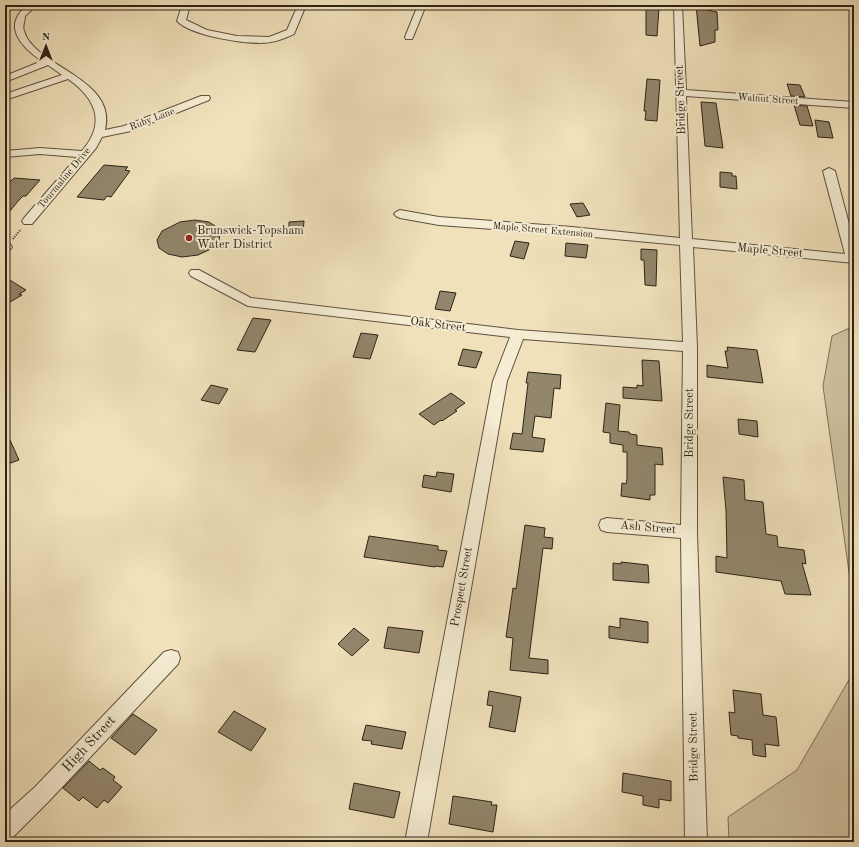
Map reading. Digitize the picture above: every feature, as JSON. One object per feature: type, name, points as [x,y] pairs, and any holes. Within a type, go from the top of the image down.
[{"type":"street","points":[[33,5],[21,15],[17,21],[14,33],[16,42],[25,51],[67,76],[92,95],[99,106],[101,122],[98,134]]},
{"type":"street","points":[[186,5],[181,21],[204,32],[237,39],[270,40],[291,32],[302,5]]},
{"type":"street","points":[[409,37],[422,5]]},
{"type":"street","name":"Bridge Street","points":[[678,5],[690,347],[690,532],[696,842]]},
{"type":"street","points":[[5,79],[45,64]]},
{"type":"street","points":[[5,97],[67,76]]},
{"type":"street","name":"Walnut Street","points":[[681,93],[854,105]]},
{"type":"street","name":"Ruby Lane","points":[[98,134],[127,129],[205,98]]},
{"type":"street","name":"Tourmaline Drive","points":[[28,221],[85,154],[98,134]]},
{"type":"street","points":[[5,154],[40,151],[85,154]]},
{"type":"street","points":[[829,170],[853,259]]},
{"type":"street","name":"Maple Street Extension","points":[[400,214],[439,221],[572,231],[686,243]]},
{"type":"street","name":"Maple Street","points":[[686,243],[853,259]]},
{"type":"street","name":"Oak Street","points":[[194,273],[248,302],[518,334],[690,347]]},
{"type":"street","name":"Prospect Street","points":[[416,842],[500,381],[518,334]]},
{"type":"street","name":"Ash Street","points":[[607,525],[690,532]]},
{"type":"street","name":"High Street","points":[[5,829],[42,794],[171,658]]},
{"type":"path","points":[[6,248],[28,221]]},
{"type":"shaded area","points":[[854,326],[854,608],[823,386],[832,336]]},
{"type":"shaded area","points":[[854,671],[854,842],[729,842],[728,817],[797,770]]},
{"type":"building","points":[[696,5],[707,6],[707,10],[717,12],[718,30],[715,30],[715,42],[700,46]]},
{"type":"building","points":[[646,7],[659,8],[657,36],[646,35]]},
{"type":"building","points":[[647,79],[660,80],[657,121],[645,120],[646,111],[644,111]]},
{"type":"building","points":[[787,84],[800,85],[805,97],[791,96]]},
{"type":"building","points":[[701,102],[716,103],[723,148],[705,146]]},
{"type":"building","points":[[794,105],[807,106],[813,126],[800,125]]},
{"type":"building","points":[[815,120],[829,122],[833,138],[818,137]]},
{"type":"building","points":[[104,165],[128,167],[125,170],[130,171],[111,197],[107,196],[104,200],[77,197]]},
{"type":"building","points":[[720,172],[732,173],[732,176],[736,176],[737,189],[720,187]]},
{"type":"building","points":[[14,178],[40,180],[26,196],[23,196],[19,200],[5,217],[5,180],[11,181]]},
{"type":"building","points":[[583,203],[590,215],[577,217],[570,204]]},
{"type":"building","name":"Brunswick-Topsham Water District","points":[[195,220],[209,222],[218,228],[220,232],[219,241],[211,249],[198,255],[182,257],[168,254],[159,248],[157,240],[162,231],[180,222]]},
{"type":"building","points":[[304,221],[303,233],[289,233],[289,222]]},
{"type":"building","points":[[515,241],[529,243],[524,259],[510,256]]},
{"type":"building","points":[[566,243],[588,245],[586,258],[565,256]]},
{"type":"building","points":[[641,249],[657,250],[656,286],[645,285],[644,260],[641,260]]},
{"type":"building","points":[[5,277],[26,290],[19,294],[22,295],[5,305]]},
{"type":"building","points":[[440,291],[456,293],[450,311],[435,309]]},
{"type":"building","points":[[253,318],[271,320],[255,352],[237,350]]},
{"type":"building","points":[[361,333],[378,335],[370,359],[353,357]]},
{"type":"building","points":[[727,347],[757,350],[763,383],[707,377],[707,365],[728,368],[725,351],[728,351]]},
{"type":"building","points":[[463,349],[482,352],[476,368],[458,365]]},
{"type":"building","points":[[642,360],[659,361],[662,401],[623,398],[623,387],[637,388],[637,385],[643,386]]},
{"type":"building","points":[[528,372],[561,375],[560,389],[554,388],[551,418],[535,416],[532,437],[545,439],[543,452],[510,449],[513,433],[522,434]]},
{"type":"building","points":[[211,385],[228,389],[219,404],[201,400]]},
{"type":"building","points":[[451,393],[465,403],[455,410],[457,411],[442,421],[441,420],[434,425],[419,414]]},
{"type":"building","points":[[606,403],[620,405],[618,431],[629,432],[630,434],[637,435],[637,445],[662,448],[663,465],[655,464],[655,495],[650,495],[650,500],[621,496],[622,483],[626,484],[627,479],[627,452],[623,452],[623,445],[610,443],[610,433],[603,432]]},
{"type":"building","points":[[738,419],[757,421],[758,437],[739,434]]},
{"type":"building","points":[[5,429],[19,460],[5,465]]},
{"type":"building","points":[[437,472],[454,474],[451,492],[422,487],[424,475],[436,477]]},
{"type":"building","points":[[723,477],[744,480],[745,500],[763,502],[766,534],[777,536],[778,547],[804,550],[806,564],[802,563],[811,595],[785,594],[781,581],[716,572],[716,556],[727,558],[726,510]]},
{"type":"building","points":[[525,525],[545,528],[544,537],[553,538],[552,549],[543,548],[529,658],[548,660],[548,674],[510,670],[513,638],[506,637],[513,588],[516,589]]},
{"type":"building","points":[[369,536],[438,546],[438,550],[447,551],[443,567],[364,557]]},
{"type":"building","points":[[621,562],[648,565],[649,583],[613,580],[613,563],[621,564]]},
{"type":"building","points":[[620,618],[648,622],[648,643],[609,638],[609,626],[620,628]]},
{"type":"building","points":[[388,627],[423,631],[419,653],[384,648]]},
{"type":"building","points":[[354,628],[369,640],[352,656],[338,644]]},
{"type":"building","points":[[733,690],[761,694],[763,715],[776,717],[779,746],[765,744],[766,757],[753,755],[752,740],[738,738],[738,736],[731,735],[729,712],[735,713]]},
{"type":"building","points":[[489,691],[521,697],[515,732],[489,727],[493,706],[487,705]]},
{"type":"building","points":[[234,711],[266,729],[251,751],[218,732]]},
{"type":"building","points":[[133,714],[157,730],[135,755],[111,738]]},
{"type":"building","points":[[366,725],[406,732],[402,749],[371,744],[372,741],[362,740]]},
{"type":"building","points":[[89,761],[100,770],[103,768],[115,777],[113,780],[122,787],[108,803],[104,800],[97,808],[83,797],[79,801],[63,788]]},
{"type":"building","points":[[623,773],[671,781],[671,801],[659,799],[659,808],[643,805],[643,796],[622,792]]},
{"type":"building","points":[[354,783],[400,792],[394,818],[349,809]]},
{"type":"building","points":[[453,796],[492,802],[491,805],[497,805],[493,832],[449,824]]},
{"type":"place","name":"Brunswick-Topsham Water District","points":[[189,238]]}]
